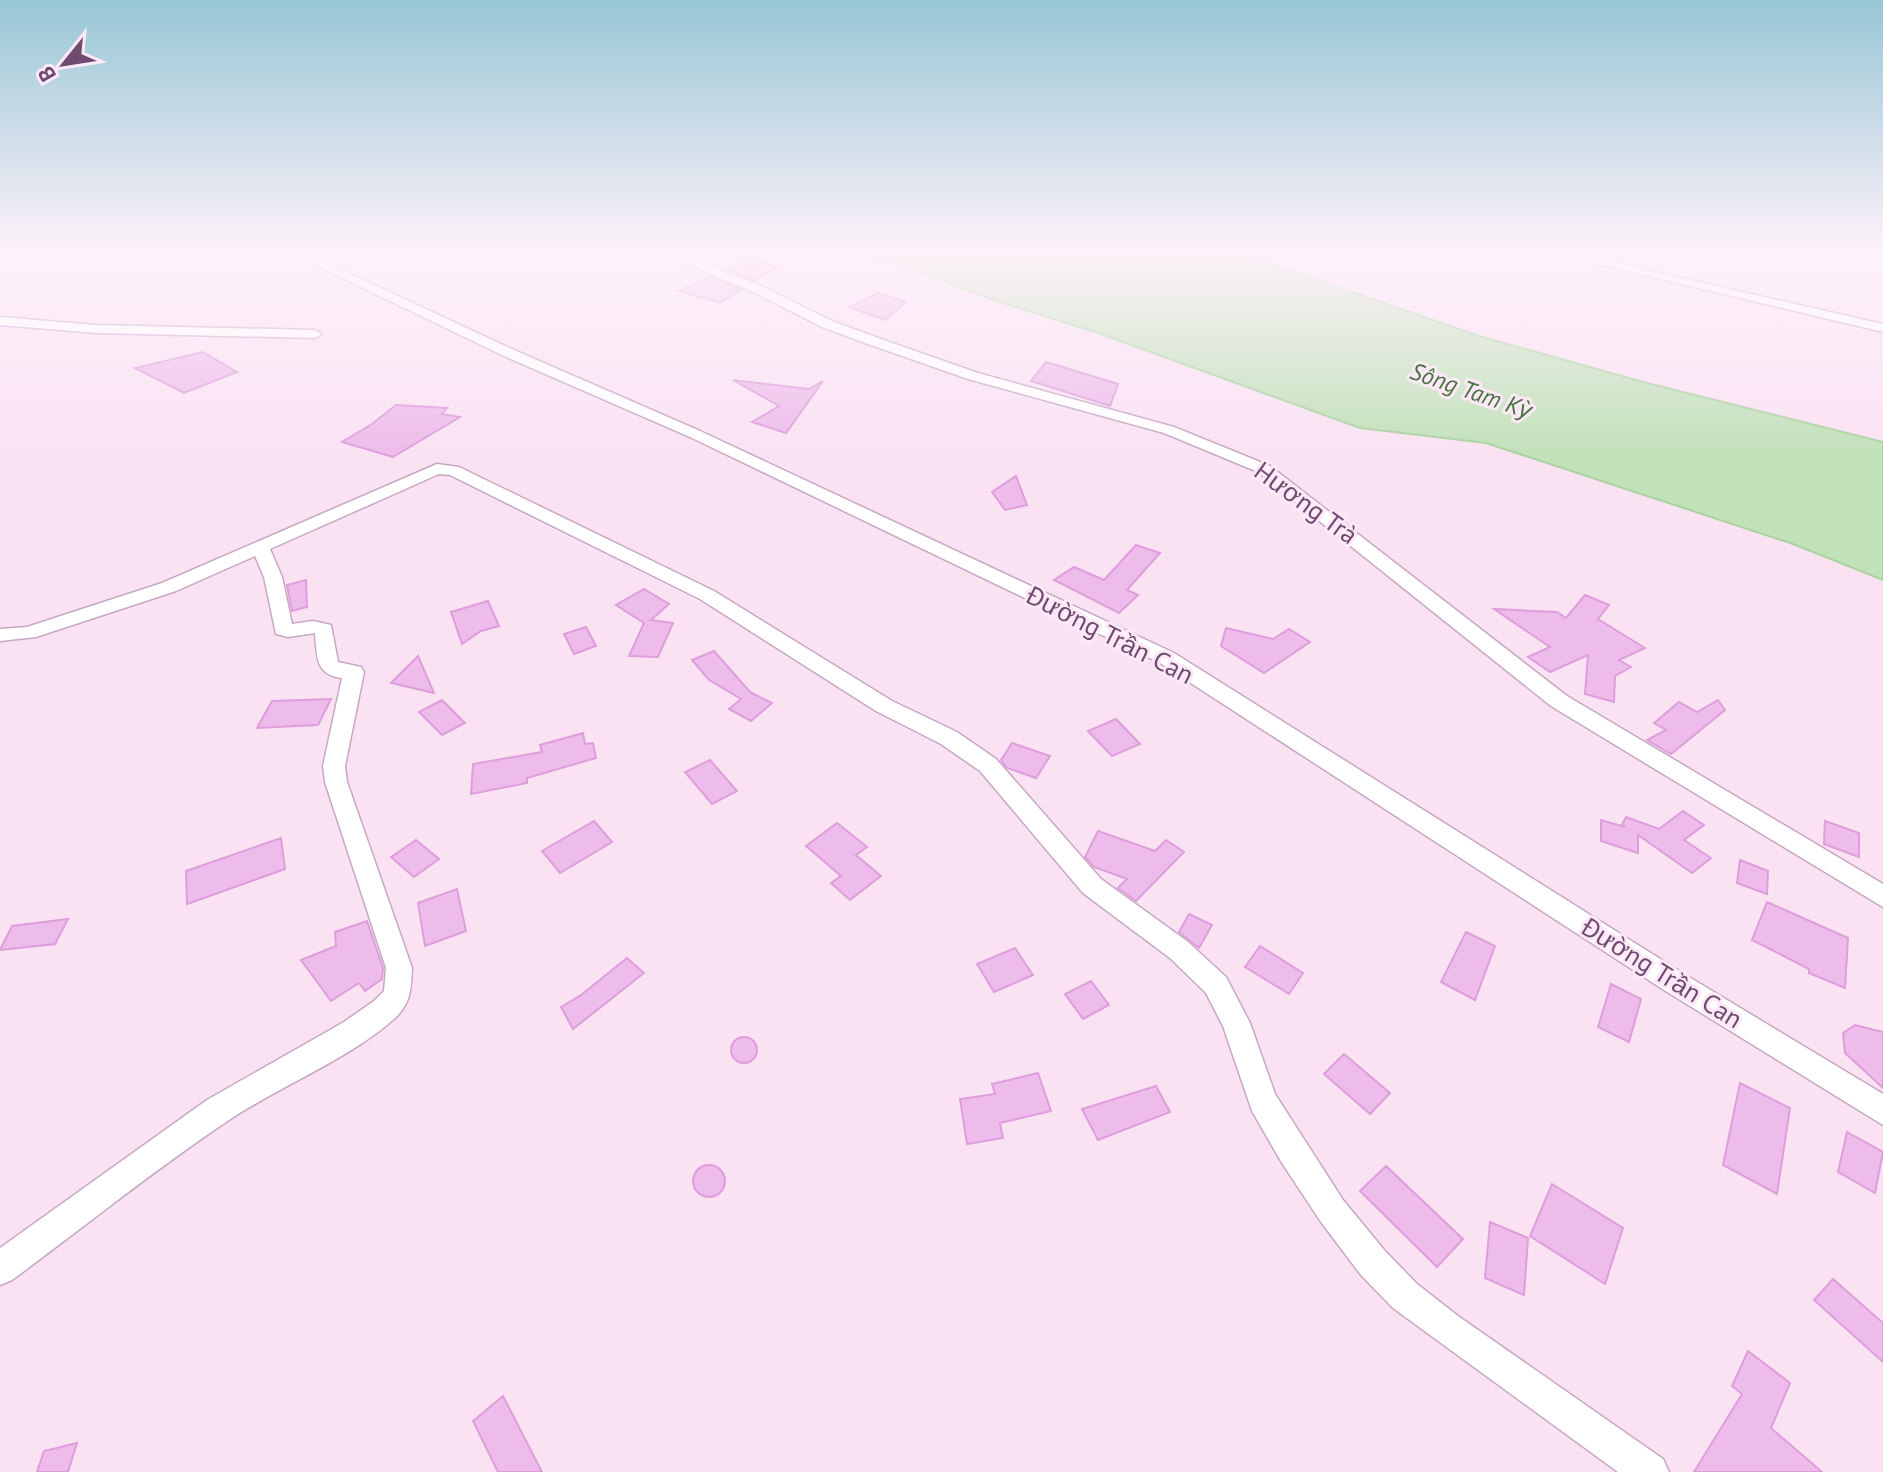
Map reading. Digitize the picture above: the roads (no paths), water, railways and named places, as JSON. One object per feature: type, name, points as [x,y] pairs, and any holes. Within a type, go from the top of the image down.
[{"type":"street","name":"Đường Trần Can","points":[[434,318],[695,434],[1167,658],[1674,982],[1883,1111]]},
{"type":"street","name":"Hương Trà","points":[[814,318],[973,376],[1169,430],[1264,469],[1559,701],[1754,816],[1883,897]]},
{"type":"street","points":[[1838,318],[1883,328]]},
{"type":"street","points":[[0,321],[96,329],[315,334]]},
{"type":"street","points":[[0,635],[29,633],[169,587],[261,549],[427,472],[453,470],[707,595],[884,706],[966,749],[988,765],[1092,886],[1190,959],[1216,985],[1236,1023],[1263,1101],[1332,1211],[1373,1263],[1405,1296],[1446,1328],[1650,1472]]},
{"type":"street","points":[[0,1268],[206,1118],[260,1083],[354,1031],[397,996],[399,968],[336,782],[334,766],[354,672],[335,670],[328,665],[324,629],[309,625],[291,631],[283,630],[273,577],[261,549]]},
{"type":"water","name":"Sông Tam Kỳ","points":[[1050,318],[1426,318],[1479,336],[1643,382],[1883,442],[1883,580],[1793,544],[1486,443],[1360,428]]}]
